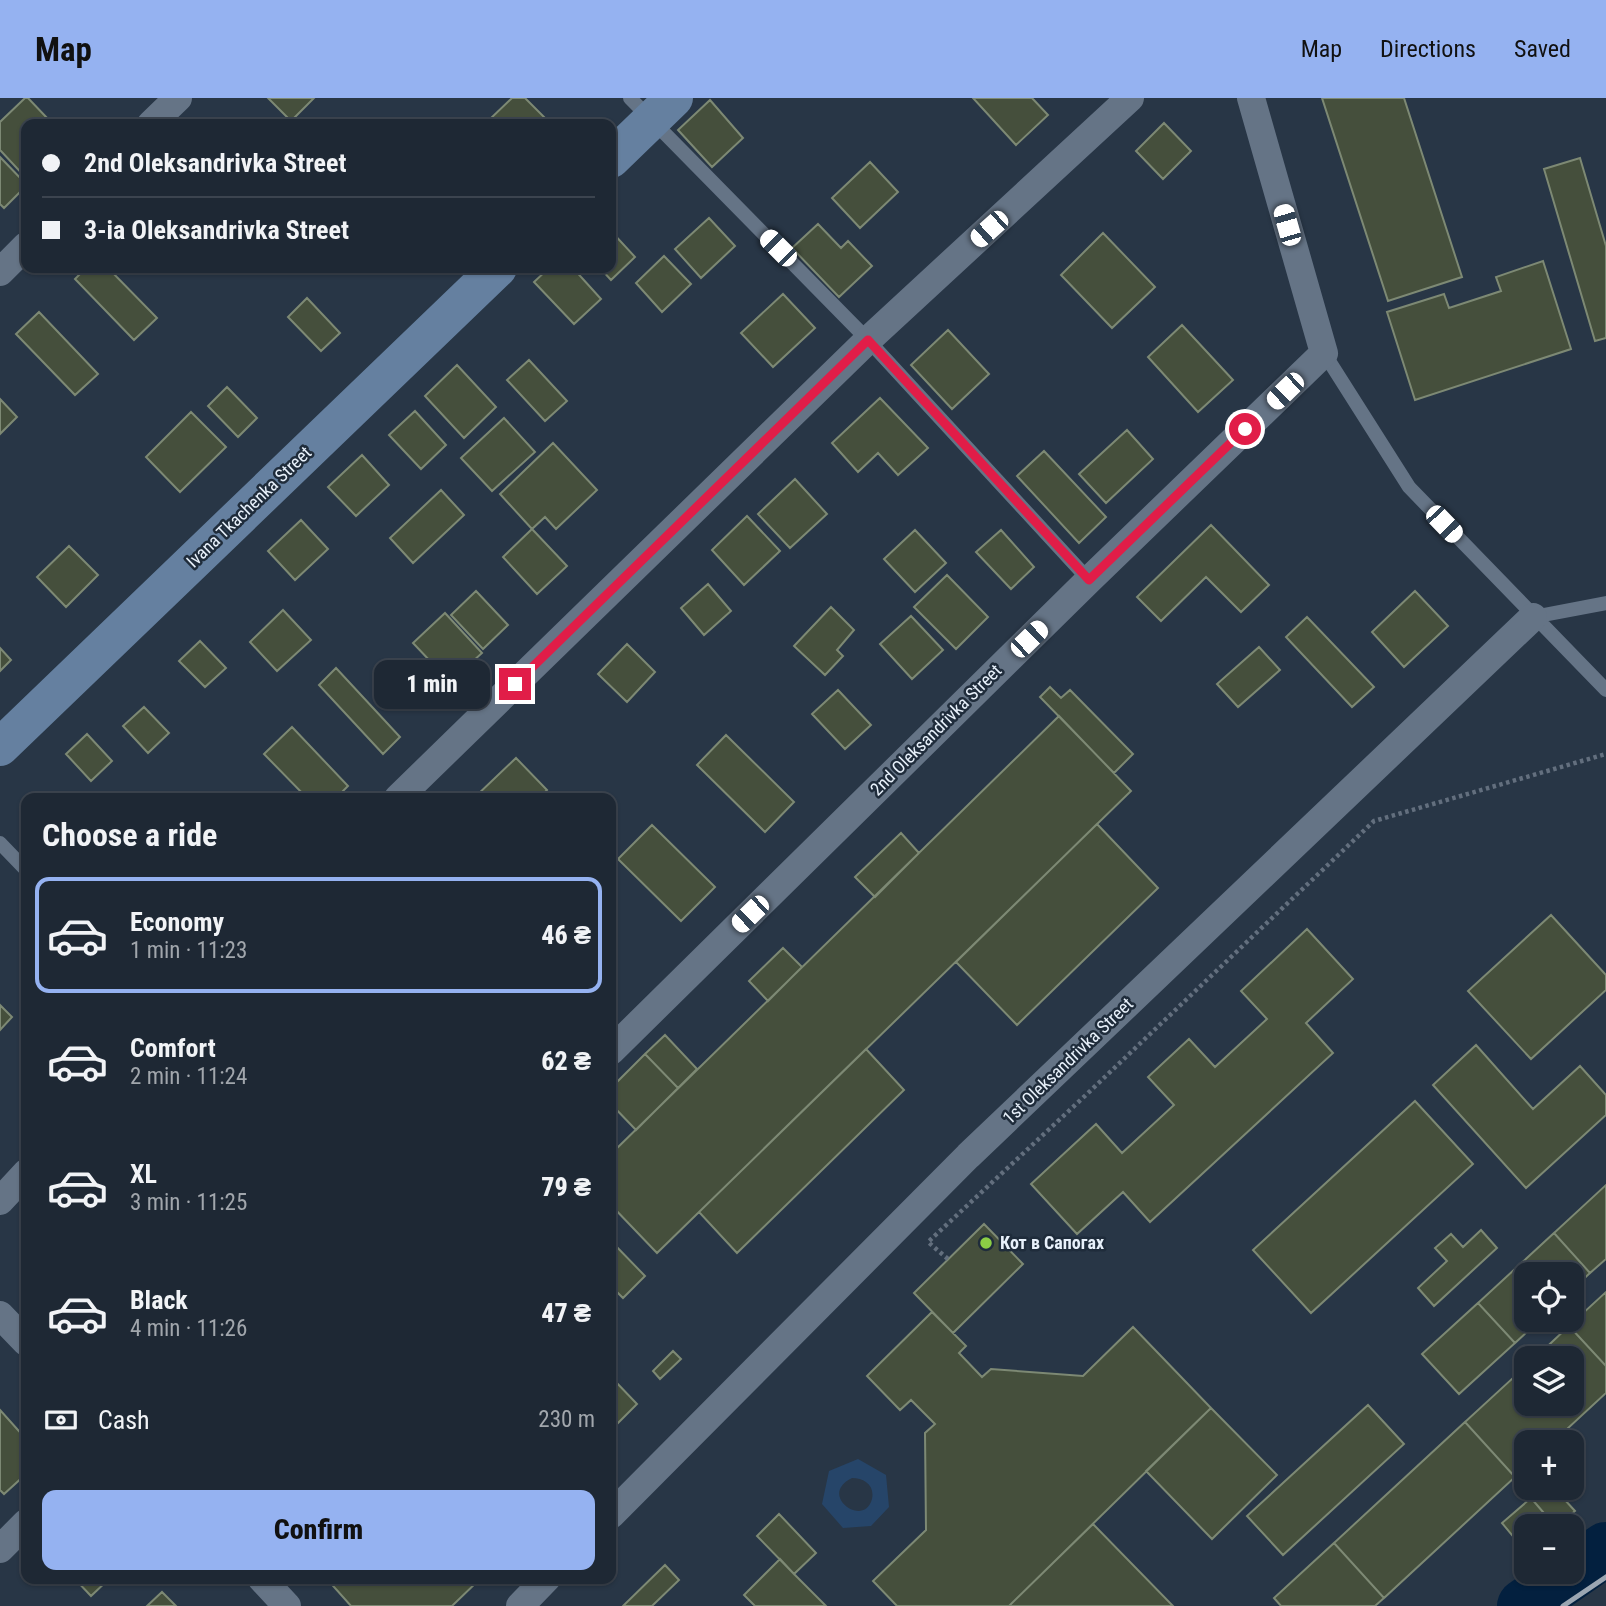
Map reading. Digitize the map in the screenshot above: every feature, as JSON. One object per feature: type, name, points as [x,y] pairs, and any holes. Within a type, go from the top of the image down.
[{"type":"main road","points":[[616,152],[652,105]]},
{"type":"main road","name":"Ivana Tkachenka Street","points":[[0,747],[493,273]]},
{"type":"street","points":[[156,119],[178,98]]},
{"type":"street","points":[[403,793],[868,340],[1130,98]]},
{"type":"street","points":[[1251,98],[1324,353]]},
{"type":"street","points":[[0,272],[21,251]]},
{"type":"street","name":"2nd Oleksandrivka Street","points":[[616,1046],[1089,580],[1324,353]]},
{"type":"street","name":"1st Oleksandrivka Street","points":[[616,1510],[968,1156],[1533,617]]},
{"type":"street","points":[[0,1201],[21,1178]]},
{"type":"street","points":[[0,1315],[21,1337]]},
{"type":"street","points":[[0,1549],[21,1528]]},
{"type":"street","points":[[267,1584],[287,1606]]},
{"type":"street","points":[[520,1606],[541,1584]]},
{"type":"lane","points":[[652,105],[1089,580]]},
{"type":"lane","points":[[1324,353],[1409,487],[1606,690]]},
{"type":"lane","points":[[1533,617],[1606,603]]},
{"type":"lane","points":[[0,843],[21,865]]},
{"type":"path","points":[[948,1259],[928,1242],[1374,821],[1606,754]]},
{"type":"shaded area","points":[[858,1459],[886,1475],[889,1507],[871,1526],[843,1528],[822,1504],[829,1471]],"holes":[[[856,1478],[868,1483],[872,1490],[872,1499],[861,1511],[846,1506],[839,1493],[842,1485]]]},
{"type":"building","points":[[25,98],[48,119],[21,119],[21,173],[0,150],[0,122]]},
{"type":"building","points":[[268,98],[314,98],[293,119],[289,119]]},
{"type":"building","points":[[512,98],[525,98],[546,119],[490,119]]},
{"type":"building","points":[[973,98],[1032,98],[1048,115],[1016,145]]},
{"type":"building","points":[[1322,98],[1404,98],[1462,277],[1388,301]]},
{"type":"building","points":[[710,100],[743,138],[712,167],[678,130]]},
{"type":"building","points":[[1164,123],[1191,151],[1163,179],[1136,151]]},
{"type":"building","points":[[0,157],[21,179],[21,191],[4,208],[0,204]]},
{"type":"building","points":[[1580,158],[1606,246],[1606,338],[1595,341],[1544,169]]},
{"type":"building","points":[[870,162],[898,192],[860,228],[832,198]]},
{"type":"building","points":[[709,218],[735,246],[701,278],[675,249]]},
{"type":"building","points":[[818,224],[841,248],[848,241],[872,266],[839,297],[792,248]]},
{"type":"building","points":[[1103,233],[1155,287],[1112,328],[1061,275]]},
{"type":"building","points":[[616,236],[635,257],[611,280],[605,273],[616,273]]},
{"type":"building","points":[[664,256],[691,284],[662,312],[636,283]]},
{"type":"building","points":[[1543,261],[1571,349],[1415,400],[1387,312],[1444,294],[1449,308],[1501,291],[1496,277]]},
{"type":"building","points":[[81,273],[113,273],[157,318],[134,340],[75,279]]},
{"type":"building","points":[[544,273],[578,273],[601,299],[574,324],[534,282]]},
{"type":"building","points":[[783,294],[815,328],[773,367],[741,333]]},
{"type":"building","points":[[307,298],[340,333],[321,351],[288,317]]},
{"type":"building","points":[[39,312],[98,374],[75,395],[16,334]]},
{"type":"building","points":[[1182,325],[1233,380],[1198,412],[1148,357]]},
{"type":"building","points":[[948,330],[989,374],[952,409],[911,365]]},
{"type":"building","points":[[529,360],[567,401],[545,421],[507,380]]},
{"type":"building","points":[[457,365],[496,407],[464,438],[425,396]]},
{"type":"building","points":[[227,387],[257,418],[238,437],[208,406]]},
{"type":"building","points":[[880,398],[928,448],[898,475],[878,453],[858,472],[832,443]]},
{"type":"building","points":[[0,399],[17,417],[0,434]]},
{"type":"building","points":[[415,411],[446,445],[421,469],[389,435]]},
{"type":"building","points":[[191,412],[226,447],[180,492],[146,457]]},
{"type":"building","points":[[504,418],[535,452],[492,491],[461,458]]},
{"type":"building","points":[[1127,430],[1153,459],[1106,503],[1079,474]]},
{"type":"building","points":[[553,443],[597,490],[556,529],[545,517],[532,529],[500,494]]},
{"type":"building","points":[[1044,451],[1106,517],[1079,543],[1017,476]]},
{"type":"building","points":[[362,455],[389,485],[356,516],[328,487]]},
{"type":"building","points":[[795,479],[827,514],[790,548],[758,514]]},
{"type":"building","points":[[441,490],[464,515],[413,563],[390,538]]},
{"type":"building","points":[[747,516],[780,551],[744,585],[712,550]]},
{"type":"building","points":[[301,520],[328,549],[295,580],[268,551]]},
{"type":"building","points":[[1211,525],[1269,585],[1241,612],[1206,577],[1161,621],[1137,597]]},
{"type":"building","points":[[532,529],[567,566],[537,594],[503,557]]},
{"type":"building","points":[[915,530],[946,563],[915,592],[884,559]]},
{"type":"building","points":[[1001,530],[1034,567],[1011,589],[976,552]]},
{"type":"building","points":[[69,546],[98,575],[66,607],[37,577]]},
{"type":"building","points":[[947,575],[988,617],[956,649],[914,607]]},
{"type":"building","points":[[708,584],[731,611],[704,635],[681,608]]},
{"type":"building","points":[[476,591],[508,625],[483,649],[451,615]]},
{"type":"building","points":[[1415,591],[1448,626],[1404,667],[1372,632]]},
{"type":"building","points":[[831,607],[854,630],[837,650],[843,656],[825,675],[794,646]]},
{"type":"building","points":[[283,610],[311,640],[277,671],[250,642]]},
{"type":"building","points":[[445,613],[482,653],[450,682],[413,643]]},
{"type":"building","points":[[911,616],[943,650],[912,679],[880,644]]},
{"type":"building","points":[[1307,617],[1374,687],[1352,707],[1286,637]]},
{"type":"building","points":[[200,641],[226,668],[205,687],[179,661]]},
{"type":"building","points":[[627,644],[655,672],[627,702],[598,674]]},
{"type":"building","points":[[1259,647],[1280,670],[1238,707],[1217,684]]},
{"type":"building","points":[[0,648],[11,660],[0,671]]},
{"type":"building","points":[[336,668],[400,737],[383,754],[319,685]]},
{"type":"building","points":[[1050,687],[1061,698],[1070,690],[1133,754],[1114,773],[1040,697]]},
{"type":"building","points":[[838,690],[871,725],[845,749],[812,714]]},
{"type":"building","points":[[144,707],[169,733],[148,753],[123,726]]},
{"type":"building","points":[[1059,716],[1131,791],[657,1253],[616,1210],[616,1149]]},
{"type":"building","points":[[292,727],[348,786],[341,793],[302,793],[264,754]]},
{"type":"building","points":[[87,734],[112,761],[91,781],[66,754]]},
{"type":"building","points":[[726,735],[794,802],[765,832],[697,765]]},
{"type":"building","points":[[516,758],[547,790],[544,793],[479,793]]},
{"type":"building","points":[[1097,824],[1158,888],[1017,1025],[956,962]]},
{"type":"building","points":[[652,825],[715,887],[681,921],[618,859]]},
{"type":"building","points":[[901,833],[919,853],[875,897],[855,877]]},
{"type":"building","points":[[1551,915],[1606,975],[1606,990],[1531,1059],[1468,991]]},
{"type":"building","points":[[1307,929],[1353,979],[1306,1023],[1333,1053],[1150,1222],[1123,1192],[1077,1234],[1031,1184],[1096,1124],[1122,1153],[1174,1105],[1148,1077],[1189,1039],[1215,1067],[1267,1019],[1241,991]]},
{"type":"building","points":[[783,948],[802,967],[768,1001],[749,981]]},
{"type":"building","points":[[0,1005],[12,1017],[0,1030]]},
{"type":"building","points":[[665,1035],[697,1069],[678,1088],[645,1054]]},
{"type":"building","points":[[1476,1045],[1533,1109],[1580,1066],[1606,1095],[1606,1115],[1526,1188],[1433,1085]]},
{"type":"building","points":[[866,1049],[904,1090],[737,1253],[699,1212]]},
{"type":"building","points":[[645,1054],[678,1088],[636,1130],[616,1109],[616,1083]]},
{"type":"building","points":[[1415,1101],[1473,1164],[1311,1313],[1253,1250]]},
{"type":"building","points":[[1606,1185],[1606,1259],[1590,1273],[1584,1262],[1580,1262],[1554,1233]]},
{"type":"building","points":[[984,1224],[1023,1264],[953,1333],[914,1293]]},
{"type":"building","points":[[1481,1230],[1497,1248],[1434,1306],[1418,1288],[1447,1261],[1435,1248],[1451,1234],[1463,1247]]},
{"type":"building","points":[[1554,1233],[1580,1262],[1523,1262]]},
{"type":"building","points":[[616,1246],[645,1276],[623,1298],[616,1291]]},
{"type":"building","points":[[1584,1266],[1590,1273],[1584,1279]]},
{"type":"building","points":[[1514,1270],[1514,1332],[1527,1332],[1515,1343],[1478,1303]]},
{"type":"building","points":[[1606,1292],[1606,1366],[1575,1332],[1584,1332],[1584,1312]]},
{"type":"building","points":[[1478,1303],[1515,1343],[1459,1394],[1422,1354]]},
{"type":"building","points":[[932,1312],[966,1346],[959,1353],[982,1377],[991,1369],[1083,1376],[1133,1327],[1211,1408],[1009,1606],[897,1606],[873,1581],[926,1530],[925,1433],[935,1424],[911,1400],[900,1410],[867,1376]]},
{"type":"building","points":[[1563,1332],[1575,1332],[1606,1366],[1606,1393],[1584,1413],[1584,1346],[1548,1346]]},
{"type":"building","points":[[673,1351],[681,1359],[660,1379],[653,1371]]},
{"type":"building","points":[[1514,1377],[1514,1416],[1581,1416],[1566,1430],[1514,1430],[1514,1476],[1465,1422]]},
{"type":"building","points":[[616,1382],[637,1404],[616,1425]]},
{"type":"building","points":[[1368,1405],[1404,1444],[1283,1555],[1247,1516]]},
{"type":"building","points":[[1211,1408],[1277,1475],[1212,1539],[1146,1471]]},
{"type":"building","points":[[0,1410],[21,1433],[21,1479],[4,1494],[0,1490]]},
{"type":"building","points":[[1465,1422],[1514,1476],[1384,1598],[1334,1543]]},
{"type":"building","points":[[1529,1500],[1533,1500],[1545,1514],[1514,1514],[1514,1538],[1502,1523]]},
{"type":"building","points":[[1533,1500],[1565,1500],[1575,1511],[1571,1514],[1545,1514]]},
{"type":"building","points":[[779,1514],[816,1553],[794,1574],[757,1536]]},
{"type":"building","points":[[1093,1524],[1173,1606],[1009,1606]]},
{"type":"building","points":[[1334,1543],[1384,1598],[1375,1606],[1281,1606],[1274,1598]]},
{"type":"building","points":[[780,1559],[826,1606],[755,1606],[744,1595]]},
{"type":"building","points":[[665,1565],[679,1580],[652,1606],[623,1606]]},
{"type":"building","points":[[80,1584],[104,1584],[91,1596]]},
{"type":"building","points":[[331,1584],[475,1584],[452,1606],[351,1606]]},
{"type":"building","points":[[162,1592],[176,1606],[147,1606]]},
{"type":"waterway","points":[[1524,1606],[1606,1549]]},
{"type":"railway","points":[[1563,1606],[1606,1577]]},
{"type":"place","name":"Кот в Сапогах","points":[[986,1243]]},
{"type":"route","points":[[515,684],[868,340],[1089,580],[1245,429]]}]
